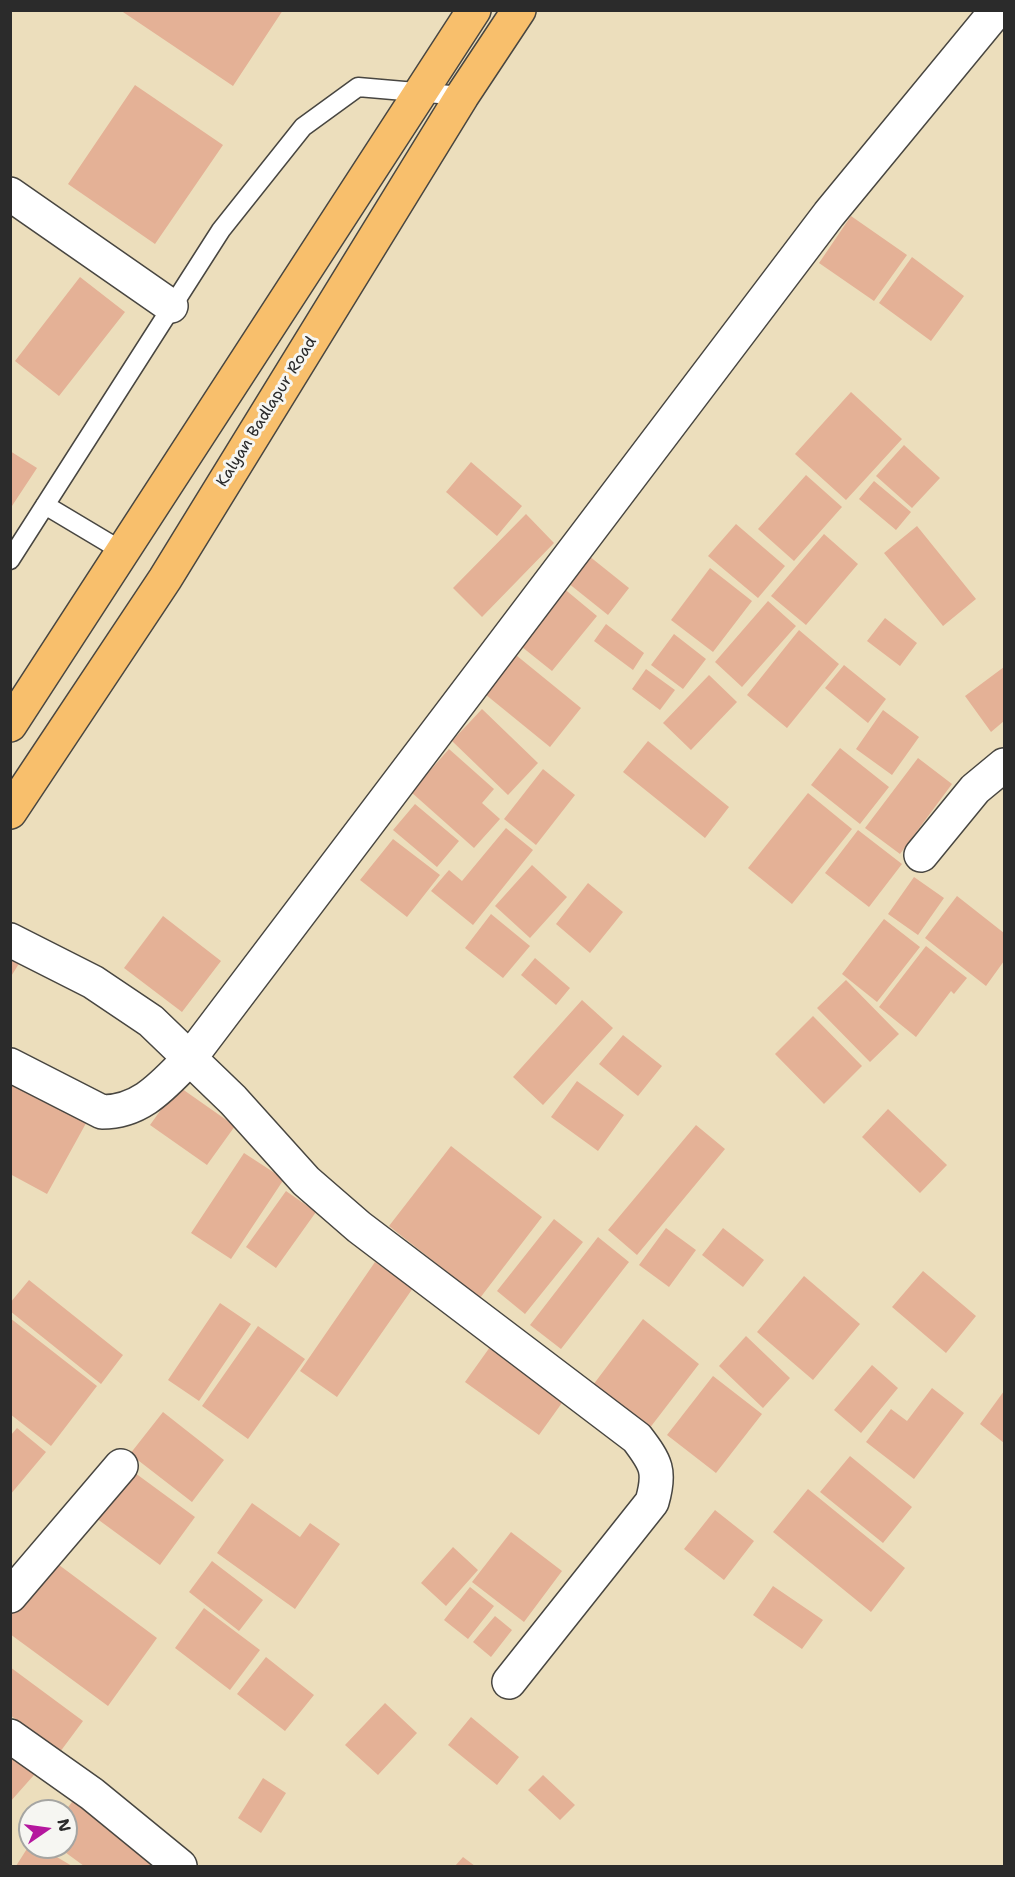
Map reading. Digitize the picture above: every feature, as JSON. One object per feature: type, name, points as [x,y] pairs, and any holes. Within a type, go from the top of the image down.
[{"type":"main road","points":[[10,725],[474,10]]},
{"type":"main road","name":"Kalyan Badlapur Road","points":[[10,812],[165,579],[462,96],[519,10]]},
{"type":"main road","points":[[58,651],[99,678]]},
{"type":"street","points":[[10,1065],[102,1112],[118,1112],[138,1104],[157,1090],[190,1058],[829,214],[997,10]]},
{"type":"street","points":[[10,194],[171,306]]},
{"type":"street","points":[[921,855],[975,789],[1005,765]]},
{"type":"street","points":[[10,940],[93,982],[151,1021],[248,1116],[306,1181],[350,1220],[637,1438],[653,1458],[657,1470],[657,1484],[652,1502],[509,1682]]},
{"type":"street","points":[[10,1596],[121,1466]]},
{"type":"street","points":[[10,1736],[92,1794],[180,1866]]},
{"type":"lane","points":[[10,560],[221,230],[303,127],[358,87],[462,96]]},
{"type":"lane","points":[[45,505],[122,551]]},
{"type":"building","points":[[120,10],[283,10],[233,86]]},
{"type":"building","points":[[135,85],[223,145],[155,244],[68,184]]},
{"type":"building","points":[[851,216],[907,255],[874,301],[819,263]]},
{"type":"building","points":[[912,257],[964,296],[931,341],[879,303]]},
{"type":"building","points":[[80,277],[125,312],[59,396],[15,361]]},
{"type":"building","points":[[851,392],[902,439],[846,500],[795,454]]},
{"type":"building","points":[[904,445],[940,478],[912,508],[876,476]]},
{"type":"building","points":[[10,451],[37,468],[10,509]]},
{"type":"building","points":[[471,462],[522,506],[497,536],[446,492]]},
{"type":"building","points":[[806,475],[842,507],[794,561],[758,529]]},
{"type":"building","points":[[874,481],[911,512],[896,530],[859,499]]},
{"type":"building","points":[[526,514],[554,543],[482,617],[453,588]]},
{"type":"building","points":[[736,524],[785,566],[758,598],[708,556]]},
{"type":"building","points":[[917,526],[976,599],[943,626],[884,553]]},
{"type":"building","points":[[824,534],[858,564],[806,625],[771,596]]},
{"type":"building","points":[[589,556],[629,588],[608,615],[568,583]]},
{"type":"building","points":[[710,568],[752,601],[713,652],[671,620]]},
{"type":"building","points":[[562,587],[597,616],[552,671],[517,643]]},
{"type":"building","points":[[768,601],[796,626],[742,687],[715,662]]},
{"type":"building","points":[[885,618],[917,643],[900,666],[867,641]]},
{"type":"building","points":[[606,624],[644,653],[633,670],[594,641]]},
{"type":"building","points":[[799,630],[839,664],[787,728],[747,695]]},
{"type":"building","points":[[674,634],[706,659],[683,689],[651,665]]},
{"type":"building","points":[[511,651],[581,708],[550,747],[480,690]]},
{"type":"building","points":[[844,665],[886,699],[868,723],[825,688]]},
{"type":"building","points":[[1004,667],[1004,721],[991,732],[965,696]]},
{"type":"building","points":[[646,669],[675,690],[660,710],[632,689]]},
{"type":"building","points":[[709,675],[737,702],[691,750],[663,723]]},
{"type":"building","points":[[482,709],[538,763],[508,795],[452,741]]},
{"type":"building","points":[[883,710],[919,737],[892,775],[856,749]]},
{"type":"building","points":[[648,741],[729,807],[705,838],[623,772]]},
{"type":"building","points":[[840,748],[889,787],[860,824],[811,785]]},
{"type":"building","points":[[449,749],[494,789],[482,803],[500,819],[474,848],[411,792]]},
{"type":"building","points":[[918,758],[952,784],[900,854],[865,828]]},
{"type":"building","points":[[543,769],[575,795],[536,845],[504,819]]},
{"type":"building","points":[[808,793],[852,829],[792,904],[748,868]]},
{"type":"building","points":[[415,804],[459,841],[437,867],[393,830]]},
{"type":"building","points":[[506,828],[533,850],[473,925],[431,891],[449,870],[462,881]]},
{"type":"building","points":[[858,830],[902,864],[869,907],[825,873]]},
{"type":"building","points":[[393,839],[440,875],[407,917],[360,880]]},
{"type":"building","points":[[532,865],[567,897],[530,938],[495,906]]},
{"type":"building","points":[[914,877],[944,898],[918,935],[888,914]]},
{"type":"building","points":[[588,883],[623,912],[590,953],[556,924]]},
{"type":"building","points":[[957,896],[1004,933],[1004,961],[986,986],[925,938]]},
{"type":"building","points":[[491,914],[530,946],[503,978],[465,948]]},
{"type":"building","points":[[163,916],[221,961],[182,1012],[124,968]]},
{"type":"building","points":[[884,919],[920,947],[877,1002],[842,974]]},
{"type":"building","points":[[926,946],[967,978],[954,994],[951,991],[916,1037],[879,1007]]},
{"type":"building","points":[[10,956],[20,962],[10,978]]},
{"type":"building","points":[[535,958],[570,988],[556,1005],[521,975]]},
{"type":"building","points":[[846,980],[899,1034],[870,1062],[817,1008]]},
{"type":"building","points":[[582,1000],[613,1028],[543,1105],[513,1077]]},
{"type":"building","points":[[813,1016],[862,1066],[824,1104],[775,1054]]},
{"type":"building","points":[[623,1035],[662,1066],[638,1096],[599,1064]]},
{"type":"building","points":[[10,1071],[90,1116],[47,1194],[10,1174]]},
{"type":"building","points":[[577,1081],[624,1115],[598,1151],[551,1117]]},
{"type":"building","points":[[178,1086],[235,1126],[207,1165],[150,1125]]},
{"type":"building","points":[[888,1109],[947,1165],[920,1193],[862,1137]]},
{"type":"building","points":[[696,1125],[725,1149],[637,1255],[608,1230]]},
{"type":"building","points":[[451,1146],[542,1217],[480,1298],[389,1226]]},
{"type":"building","points":[[244,1153],[284,1179],[231,1259],[191,1233]]},
{"type":"building","points":[[286,1191],[316,1212],[276,1268],[246,1247]]},
{"type":"building","points":[[554,1219],[583,1242],[525,1314],[497,1291]]},
{"type":"building","points":[[666,1228],[696,1250],[669,1287],[639,1265]]},
{"type":"building","points":[[723,1228],[764,1260],[743,1287],[702,1255]]},
{"type":"building","points":[[598,1237],[629,1262],[561,1349],[530,1325]]},
{"type":"building","points":[[375,1262],[413,1288],[337,1397],[300,1371]]},
{"type":"building","points":[[923,1271],[976,1316],[946,1353],[892,1307]]},
{"type":"building","points":[[804,1276],[860,1324],[813,1380],[757,1332]]},
{"type":"building","points":[[29,1280],[123,1355],[101,1384],[10,1311],[10,1303]]},
{"type":"building","points":[[220,1303],[251,1324],[199,1401],[168,1380]]},
{"type":"building","points":[[10,1318],[97,1386],[51,1446],[10,1414]]},
{"type":"building","points":[[643,1319],[699,1364],[649,1429],[593,1385]]},
{"type":"building","points":[[258,1326],[305,1359],[248,1439],[202,1406]]},
{"type":"building","points":[[746,1336],[790,1378],[763,1408],[719,1366]]},
{"type":"building","points":[[490,1347],[564,1400],[539,1435],[465,1382]]},
{"type":"building","points":[[872,1365],[898,1388],[861,1433],[834,1410]]},
{"type":"building","points":[[713,1376],[762,1414],[716,1473],[667,1435]]},
{"type":"building","points":[[932,1388],[964,1413],[914,1479],[866,1442],[891,1409],[907,1421]]},
{"type":"building","points":[[1004,1391],[1004,1443],[980,1424]]},
{"type":"building","points":[[163,1412],[224,1460],[192,1502],[130,1454]]},
{"type":"building","points":[[17,1428],[46,1452],[10,1495],[10,1436]]},
{"type":"building","points":[[850,1456],[912,1507],[883,1543],[820,1492]]},
{"type":"building","points":[[131,1470],[195,1517],[160,1565],[96,1518]]},
{"type":"building","points":[[808,1489],[905,1568],[871,1612],[773,1532]]},
{"type":"building","points":[[252,1503],[300,1537],[310,1523],[340,1544],[295,1609],[217,1553]]},
{"type":"building","points":[[715,1510],[754,1541],[724,1580],[684,1549]]},
{"type":"building","points":[[511,1532],[562,1571],[524,1622],[472,1582]]},
{"type":"building","points":[[453,1547],[478,1570],[446,1606],[421,1583]]},
{"type":"building","points":[[51,1559],[157,1638],[108,1706],[10,1634],[10,1615]]},
{"type":"building","points":[[212,1561],[263,1600],[239,1631],[189,1592]]},
{"type":"building","points":[[773,1586],[823,1620],[802,1649],[753,1615]]},
{"type":"building","points":[[470,1587],[494,1606],[468,1639],[444,1620]]},
{"type":"building","points":[[204,1608],[260,1650],[230,1690],[175,1648]]},
{"type":"building","points":[[495,1616],[512,1630],[491,1657],[473,1642]]},
{"type":"building","points":[[266,1657],[314,1695],[285,1731],[237,1694]]},
{"type":"building","points":[[10,1667],[83,1721],[60,1752],[10,1715]]},
{"type":"building","points":[[385,1703],[417,1733],[378,1775],[345,1745]]},
{"type":"building","points":[[471,1717],[519,1757],[497,1785],[448,1745]]},
{"type":"building","points":[[10,1754],[34,1775],[10,1802]]},
{"type":"building","points":[[543,1775],[575,1805],[560,1820],[528,1790]]},
{"type":"building","points":[[263,1778],[286,1793],[261,1833],[238,1818]]},
{"type":"building","points":[[78,1794],[159,1866],[84,1866],[74,1859],[78,1859],[78,1799],[74,1799]]},
{"type":"building","points":[[463,1857],[475,1866],[455,1866]]},
{"type":"building","points":[[20,1859],[60,1859],[72,1866],[16,1866]]}]
